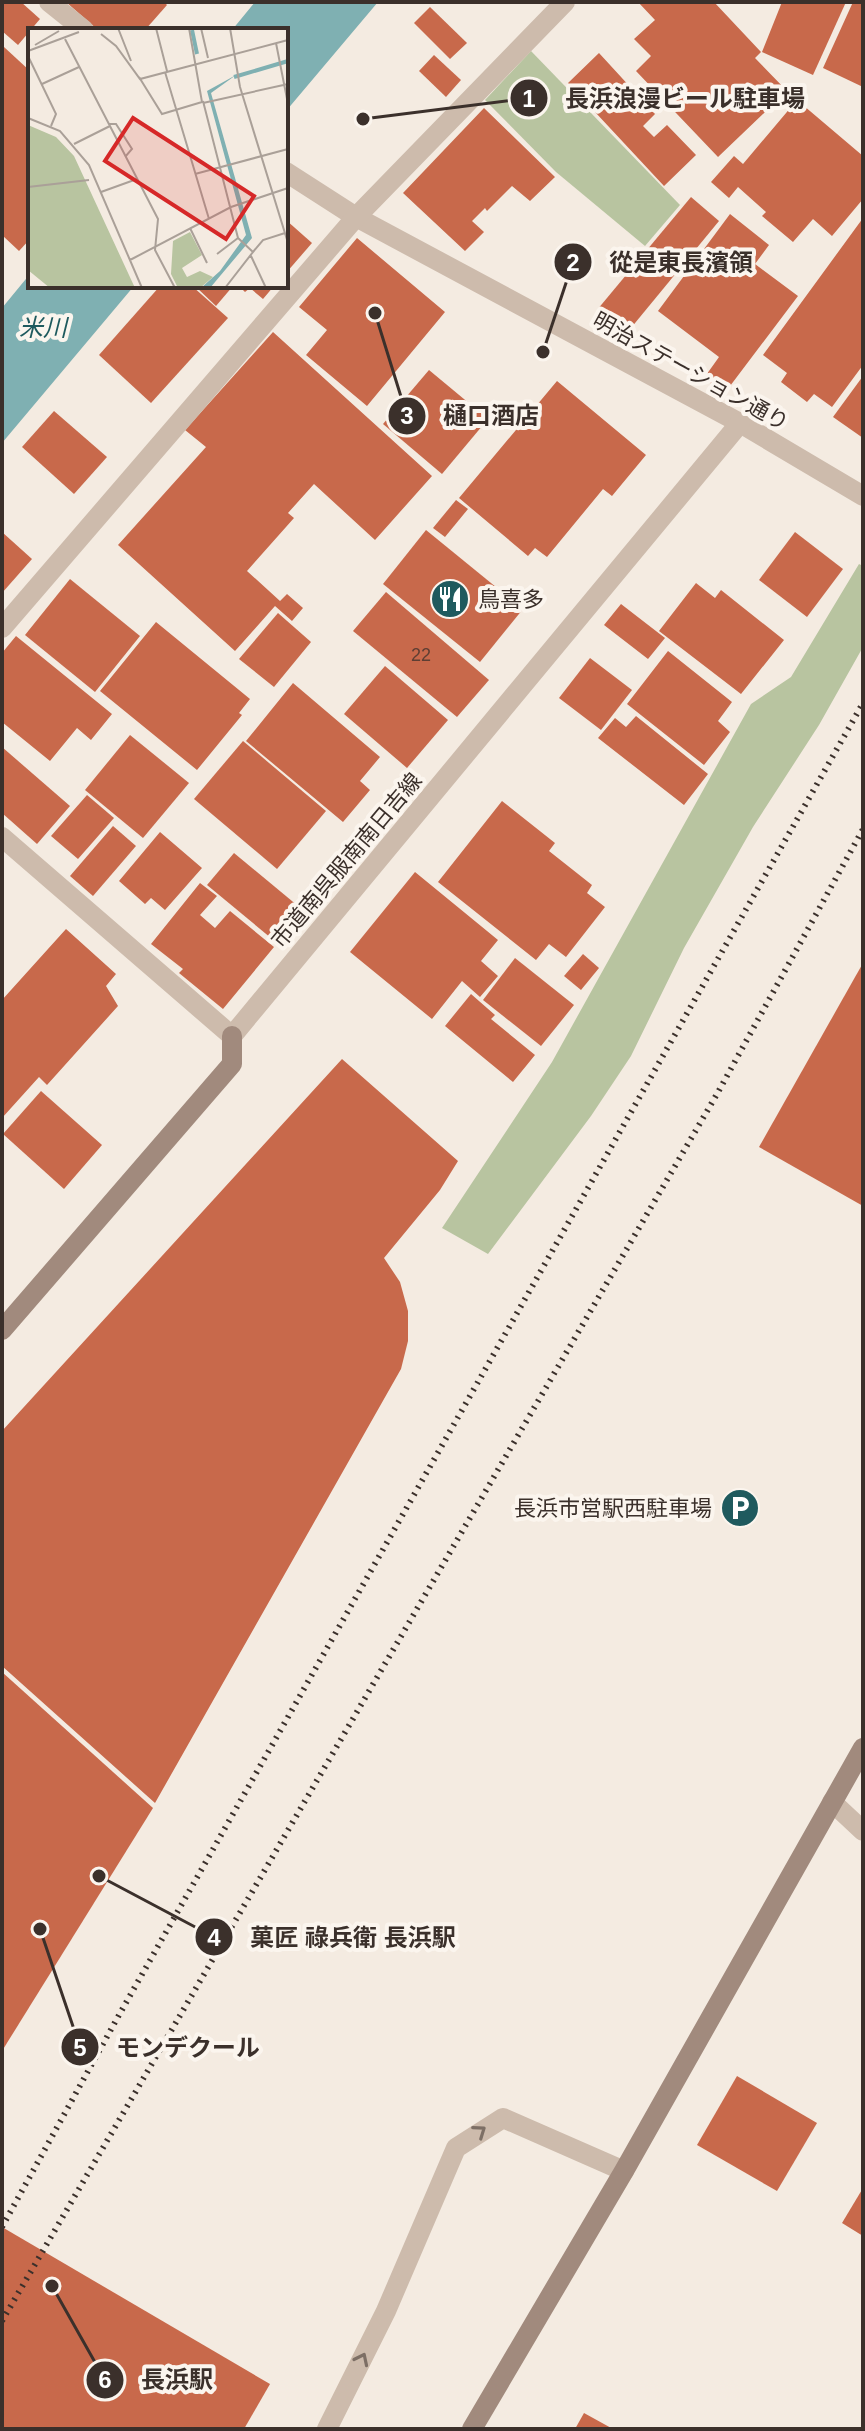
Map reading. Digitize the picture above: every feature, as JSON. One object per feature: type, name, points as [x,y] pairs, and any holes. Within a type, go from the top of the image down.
[{"type":"street","points":[[49,2],[82,28]]},
{"type":"street","points":[[2,628],[356,217],[565,2]]},
{"type":"street","name":"明治ステーション通り","points":[[288,173],[356,217],[740,423],[863,496]]},
{"type":"street","name":"市道南呉服南南日吉線","points":[[2,1330],[232,1064],[232,1036],[740,423]]},
{"type":"street","points":[[2,837],[232,1036]]},
{"type":"street","points":[[472,2429],[624,2171],[863,1748]]},
{"type":"street","points":[[832,1802],[863,1831]]},
{"type":"street","points":[[327,2429],[386,2311],[456,2148],[503,2118],[624,2171]]},
{"type":"green space","points":[[531,51],[680,205],[645,246],[556,172],[485,100]]},
{"type":"green space","points":[[859,564],[863,566],[863,647],[819,725],[753,827],[684,948],[631,1056],[591,1116],[488,1254],[442,1228],[552,1062],[751,704],[791,677]]},
{"type":"water","points":[[255,2],[378,2],[288,109],[288,28],[234,28]]},
{"type":"water","name":"米川","points":[[28,276],[28,288],[132,288],[2,443],[2,308]]},
{"type":"building","points":[[2,2],[21,2],[40,19],[32,28],[28,28],[28,33],[18,45],[2,31]]},
{"type":"building","points":[[66,2],[164,2],[167,5],[147,28],[96,28]]},
{"type":"building","points":[[638,2],[714,2],[761,52],[755,58],[787,91],[718,157],[636,71],[651,56],[634,39],[655,20]]},
{"type":"building","points":[[782,2],[846,2],[813,75],[762,52]]},
{"type":"building","points":[[853,2],[863,2],[863,87],[823,68]]},
{"type":"building","points":[[430,7],[467,43],[450,59],[414,23]]},
{"type":"building","points":[[4,47],[28,69],[28,241],[19,251],[2,235]]},
{"type":"building","points":[[599,53],[655,114],[643,126],[654,137],[667,125],[696,155],[664,186],[568,83]]},
{"type":"building","points":[[434,55],[461,80],[446,97],[419,71]]},
{"type":"building","points":[[797,100],[863,156],[863,199],[832,236],[813,219],[793,242],[762,216],[766,212],[738,187],[729,198],[711,182],[734,156],[743,164]]},
{"type":"building","points":[[484,108],[555,177],[530,201],[512,186],[487,211],[485,208],[472,221],[484,232],[465,251],[403,193]]},
{"type":"building","points":[[691,197],[719,221],[626,334],[597,310]]},
{"type":"building","points":[[730,214],[769,245],[755,264],[798,296],[724,394],[704,378],[719,357],[658,311]]},
{"type":"building","points":[[863,218],[863,365],[832,407],[814,394],[807,402],[781,382],[787,373],[763,355]]},
{"type":"building","points":[[288,222],[312,243],[288,271]]},
{"type":"building","points":[[357,238],[445,312],[367,406],[306,355],[327,330],[299,307]]},
{"type":"building","points":[[158,288],[194,288],[228,318],[151,403],[99,355]]},
{"type":"building","points":[[197,288],[231,288],[216,306]]},
{"type":"building","points":[[250,288],[272,288],[263,299]]},
{"type":"building","points":[[273,332],[432,476],[375,540],[314,484],[288,513],[294,518],[247,571],[280,601],[287,594],[303,608],[292,621],[275,606],[235,651],[118,545],[206,447],[185,430]]},
{"type":"building","points":[[429,370],[488,419],[442,474],[383,424]]},
{"type":"building","points":[[863,376],[863,438],[833,417]]},
{"type":"building","points":[[557,381],[646,455],[612,496],[603,489],[547,557],[535,548],[528,556],[459,498]]},
{"type":"building","points":[[54,411],[107,457],[74,494],[22,447]]},
{"type":"building","points":[[456,500],[468,509],[445,537],[433,528]]},
{"type":"building","points":[[426,530],[523,609],[480,662],[383,584]]},
{"type":"building","points":[[2,532],[32,559],[2,593]]},
{"type":"building","points":[[795,532],[843,569],[807,617],[759,580]]},
{"type":"building","points":[[70,579],[140,636],[95,692],[25,635]]},
{"type":"building","points":[[696,583],[715,598],[721,590],[784,640],[741,694],[659,631]]},
{"type":"building","points":[[386,592],[489,680],[457,717],[353,631]]},
{"type":"building","points":[[621,604],[665,638],[648,659],[604,625]]},
{"type":"building","points":[[278,613],[311,642],[274,687],[239,659]]},
{"type":"building","points":[[156,622],[250,699],[239,713],[242,715],[197,770],[100,691]]},
{"type":"building","points":[[16,636],[112,714],[91,740],[77,728],[50,761],[2,722],[2,653]]},
{"type":"building","points":[[668,651],[732,702],[718,721],[730,732],[704,765],[627,704]]},
{"type":"building","points":[[590,658],[632,690],[601,730],[559,698]]},
{"type":"building","points":[[385,666],[448,720],[407,768],[344,714]]},
{"type":"building","points":[[293,683],[380,757],[360,781],[370,790],[343,822],[246,741]]},
{"type":"building","points":[[636,716],[708,774],[684,805],[598,738],[615,718],[626,727]]},
{"type":"building","points":[[130,735],[189,783],[143,838],[85,790]]},
{"type":"building","points":[[243,741],[326,811],[277,869],[194,799]]},
{"type":"building","points":[[2,747],[70,806],[37,844],[2,813]]},
{"type":"building","points":[[87,795],[114,818],[78,859],[51,836]]},
{"type":"building","points":[[502,801],[555,843],[549,851],[592,885],[587,893],[605,907],[566,957],[549,944],[536,960],[438,882]]},
{"type":"building","points":[[113,826],[136,846],[93,896],[70,876]]},
{"type":"building","points":[[160,832],[202,868],[165,910],[151,898],[145,904],[119,881]]},
{"type":"building","points":[[234,853],[304,911],[277,943],[207,885]]},
{"type":"building","points":[[415,872],[498,940],[481,961],[498,976],[480,997],[462,981],[432,1019],[350,952]]},
{"type":"building","points":[[200,883],[217,896],[200,915],[215,928],[230,911],[274,947],[223,1009],[179,973],[183,969],[151,944]]},
{"type":"building","points":[[66,929],[116,974],[106,986],[118,1006],[47,1085],[39,1077],[2,1118],[2,1000]]},
{"type":"building","points":[[583,954],[599,968],[581,990],[564,976]]},
{"type":"building","points":[[515,958],[574,1005],[541,1046],[483,1000]]},
{"type":"building","points":[[863,963],[863,1206],[759,1147]]},
{"type":"building","points":[[471,994],[495,1015],[491,1019],[535,1055],[513,1082],[445,1026]]},
{"type":"building","points":[[342,1059],[458,1161],[440,1190],[384,1258],[400,1282],[408,1311],[408,1341],[401,1369],[155,1803],[2,1666],[2,1431]]},
{"type":"building","points":[[41,1091],[102,1145],[64,1189],[3,1134]]},
{"type":"building","points":[[2,1672],[153,1808],[2,2051]]},
{"type":"building","points":[[737,2076],[817,2123],[777,2191],[697,2145]]},
{"type":"building","points":[[863,2188],[863,2236],[842,2223]]},
{"type":"building","points":[[2,2227],[270,2384],[244,2429],[2,2429]]},
{"type":"building","points":[[584,2413],[613,2429],[575,2429]]},
{"type":"railway","points":[[2,2227],[119,2015],[863,703]]},
{"type":"railway","points":[[2,2321],[717,1094],[863,829]]},
{"type":"place","name":"長浜浪漫ビール駐車場","points":[[363,119]]},
{"type":"place","name":"樋口酒店","points":[[375,313]]},
{"type":"place","name":"從是東長濱領","points":[[543,352]]},
{"type":"place","name":"鳥喜多","points":[[450,599]]},
{"type":"place","name":"長浜市営駅西駐車場","points":[[740,1508]]},
{"type":"place","name":"菓匠 祿兵衛 長浜駅","points":[[99,1876]]},
{"type":"place","name":"モンデクール","points":[[40,1929]]},
{"type":"place","name":"長浜駅","points":[[52,2286]]}]
